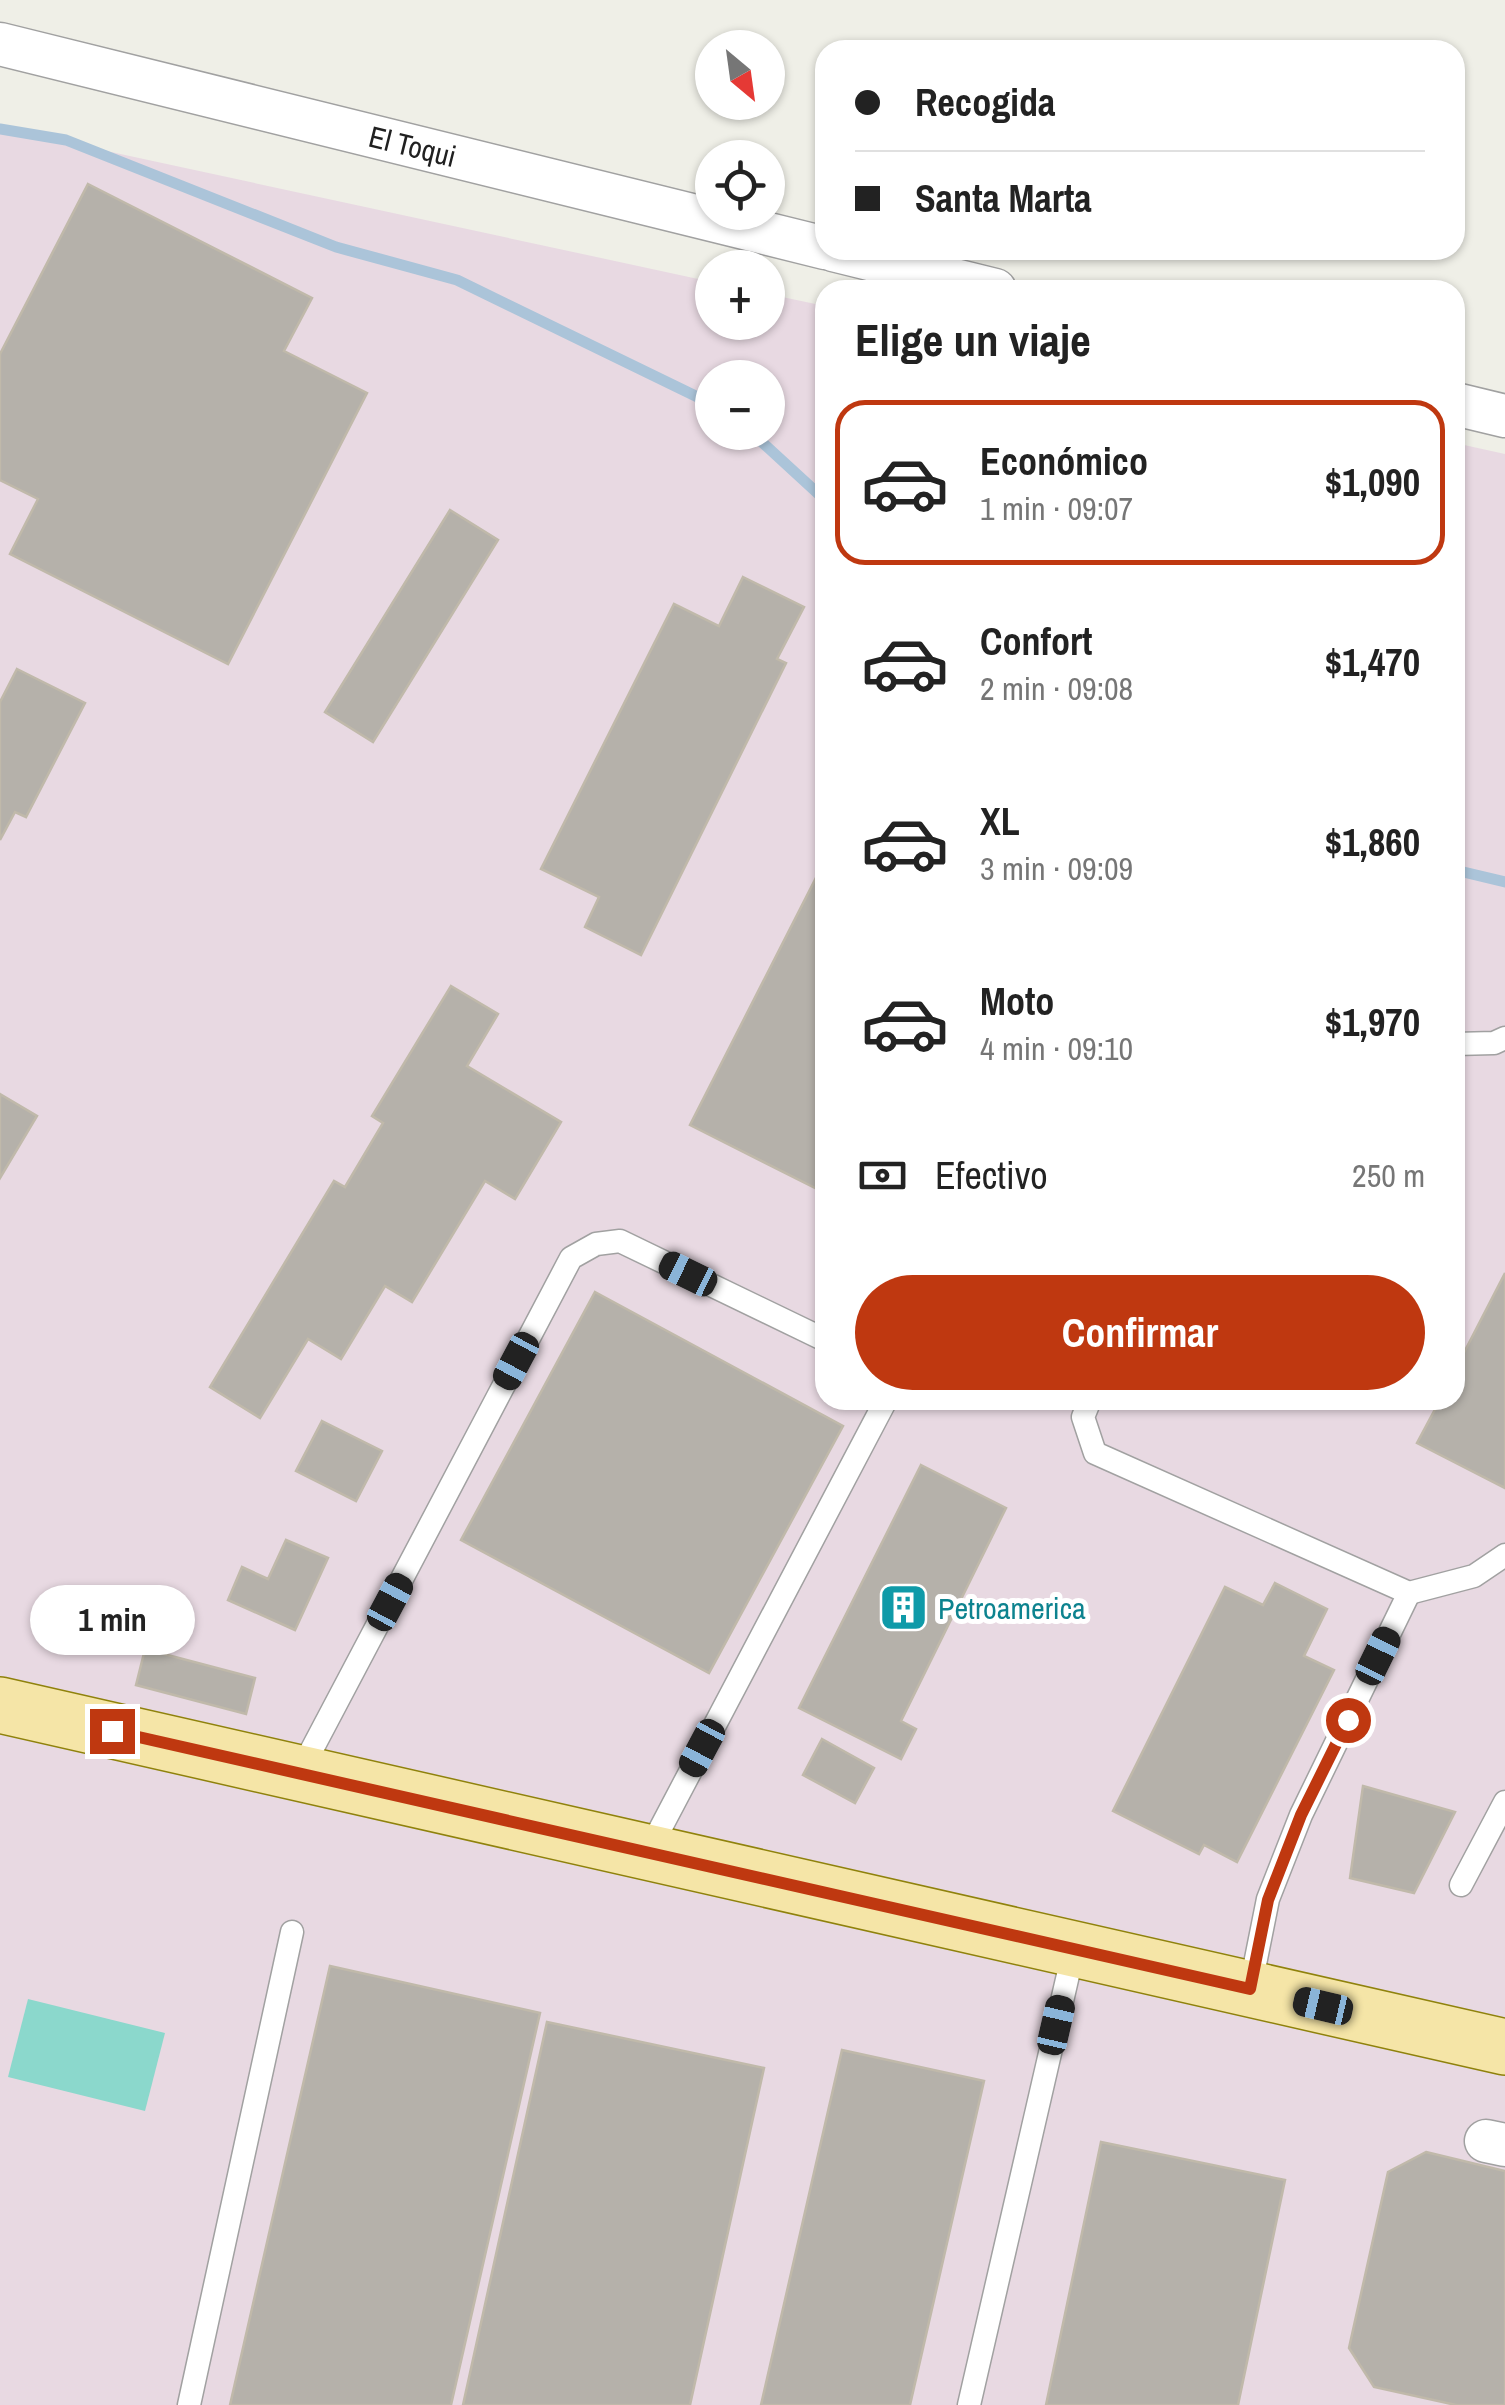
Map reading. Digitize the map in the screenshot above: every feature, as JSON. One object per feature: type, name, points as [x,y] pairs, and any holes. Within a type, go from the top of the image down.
[{"type":"main road","points":[[0,1705],[1505,2047]]},
{"type":"street","name":"El Toqui","points":[[0,44],[815,246]]},
{"type":"street","points":[[874,260],[955,280]]},
{"type":"street","points":[[1465,406],[1505,416]]},
{"type":"lane","points":[[1465,1044],[1494,1043],[1505,1038]]},
{"type":"lane","points":[[299,1773],[571,1258],[596,1244],[620,1240],[815,1335]]},
{"type":"lane","points":[[648,1852],[881,1410]]},
{"type":"lane","points":[[1086,1410],[1083,1417],[1095,1453],[1409,1592],[1474,1576],[1505,1555]]},
{"type":"lane","points":[[1250,1989],[1268,1900],[1301,1815],[1409,1592]]},
{"type":"lane","points":[[1461,1885],[1505,1802]]},
{"type":"lane","points":[[189,2405],[292,1932]]},
{"type":"lane","points":[[969,2405],[1074,1949]]},
{"type":"shaded area","points":[[0,128],[695,278],[695,340],[785,340],[785,298],[815,304],[815,1410],[1465,1410],[1465,445],[1505,454],[1505,2405],[0,2405]]},
{"type":"shaded area","points":[[28,1999],[165,2033],[145,2111],[8,2077]]},
{"type":"building","points":[[88,184],[312,298],[284,351],[367,393],[228,664],[10,554],[38,499],[0,480],[0,354]]},
{"type":"building","points":[[450,510],[498,540],[373,742],[325,712]]},
{"type":"building","points":[[743,577],[804,607],[777,659],[786,663],[641,955],[585,927],[599,897],[541,869],[674,604],[719,626]]},
{"type":"building","points":[[17,669],[85,703],[26,817],[15,812],[0,840],[0,702]]},
{"type":"building","points":[[815,880],[815,1188],[690,1125]]},
{"type":"building","points":[[451,986],[498,1014],[467,1066],[561,1122],[515,1199],[485,1181],[412,1302],[385,1286],[341,1359],[308,1339],[260,1418],[210,1387],[334,1181],[345,1187],[383,1123],[372,1116]]},
{"type":"building","points":[[0,1094],[37,1116],[0,1178]]},
{"type":"building","points":[[1505,1273],[1505,1488],[1417,1443],[1435,1410],[1465,1410],[1465,1351]]},
{"type":"building","points":[[595,1292],[843,1426],[709,1673],[461,1540]]},
{"type":"building","points":[[322,1421],[382,1451],[356,1501],[296,1471]]},
{"type":"building","name":"Petroamerica","points":[[921,1465],[1006,1508],[901,1721],[916,1729],[901,1759],[799,1708]]},
{"type":"building","points":[[286,1540],[328,1558],[295,1630],[228,1600],[242,1567],[268,1579]]},
{"type":"building","points":[[1275,1583],[1327,1609],[1304,1656],[1334,1670],[1237,1862],[1204,1845],[1199,1854],[1113,1811],[1225,1587],[1263,1605]]},
{"type":"building","points":[[145,1649],[255,1678],[246,1714],[136,1685]]},
{"type":"building","points":[[822,1739],[874,1768],[855,1803],[803,1775]]},
{"type":"building","points":[[1363,1786],[1455,1812],[1414,1893],[1350,1878]]},
{"type":"building","points":[[330,1966],[540,2013],[451,2405],[230,2405]]},
{"type":"building","points":[[547,2022],[764,2068],[690,2405],[463,2405]]},
{"type":"building","points":[[842,2050],[984,2081],[910,2405],[761,2405]]},
{"type":"building","points":[[1101,2142],[1285,2180],[1238,2405],[1046,2405]]},
{"type":"building","points":[[1426,2152],[1505,2171],[1505,2405],[1456,2405],[1374,2387],[1349,2348],[1388,2172]]},
{"type":"waterway","points":[[0,129],[66,140],[336,247],[457,280],[695,396]]},
{"type":"waterway","points":[[771,450],[815,491]]},
{"type":"waterway","points":[[1465,872],[1505,882]]},
{"type":"place","name":"Petroamerica","points":[[903,1608]]},
{"type":"route","points":[[112,1731],[1250,1989],[1268,1900],[1301,1815],[1348,1720]]}]
